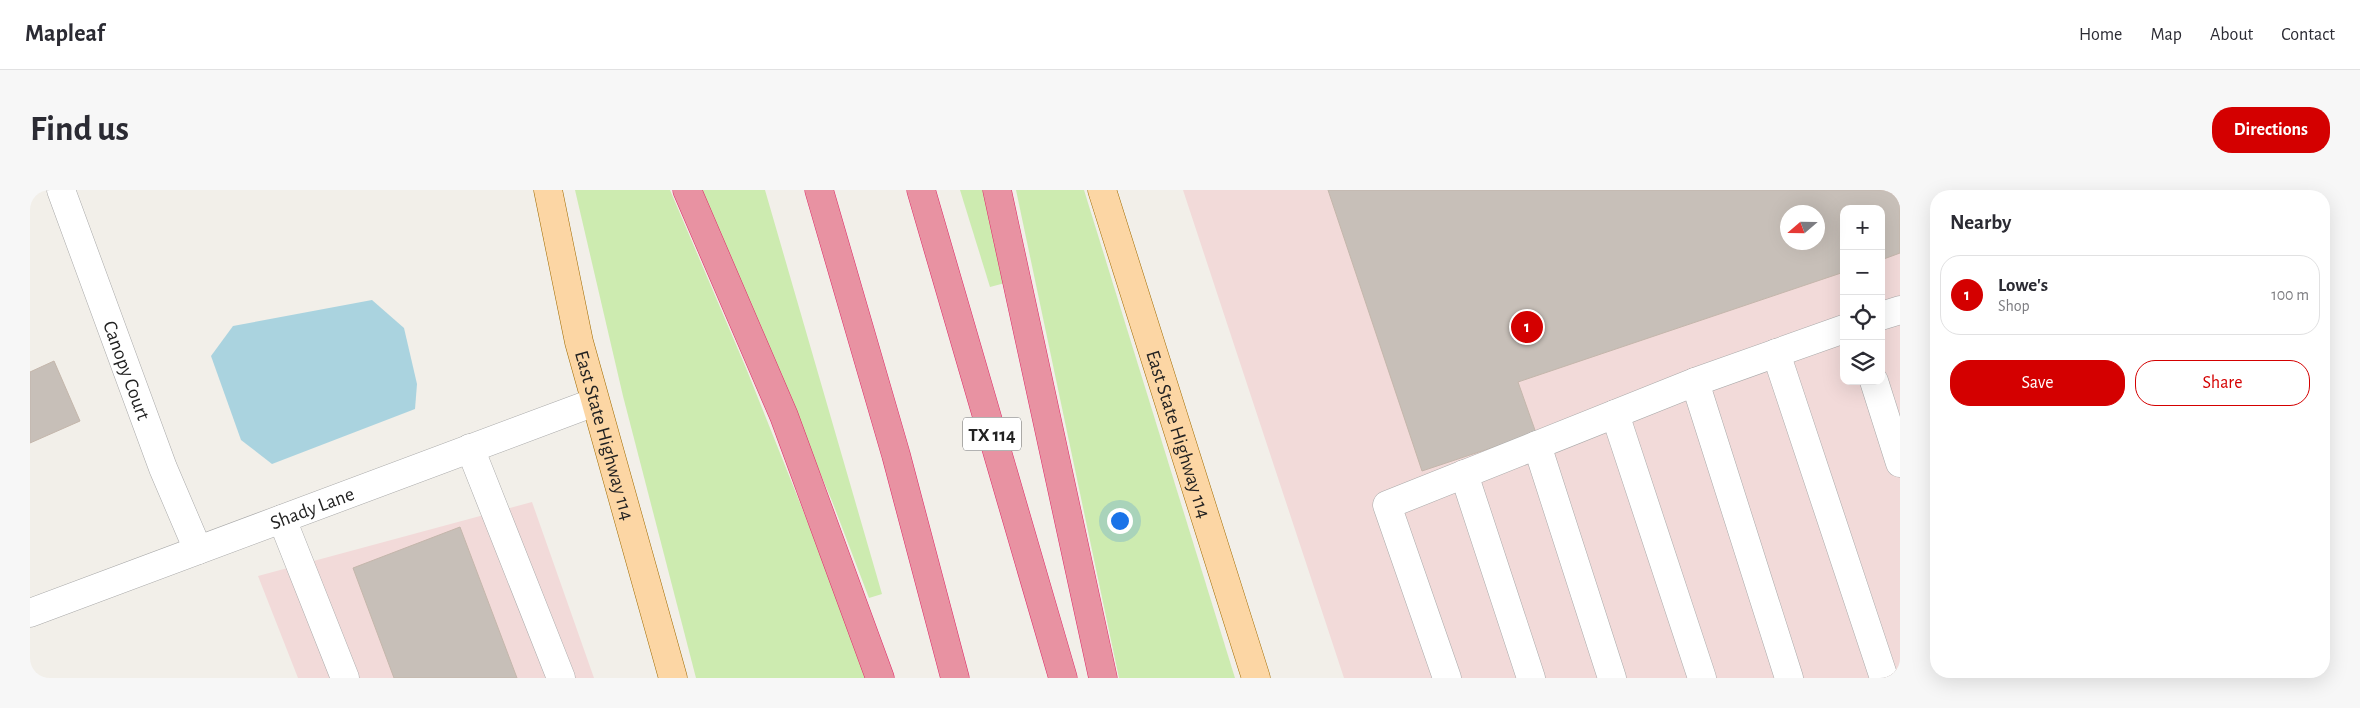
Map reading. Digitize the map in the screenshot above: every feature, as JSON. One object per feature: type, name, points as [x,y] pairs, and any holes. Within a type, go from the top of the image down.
[{"type":"highway","points":[[687,190],[784,416],[880,678]]},
{"type":"highway","points":[[819,190],[896,455],[955,678]]},
{"type":"highway","name":"TX 114","points":[[921,190],[1063,678]]},
{"type":"highway","points":[[997,190],[1103,678]]},
{"type":"main road","name":"East State Highway 114","points":[[548,190],[579,342],[673,678]]},
{"type":"main road","name":"East State Highway 114","points":[[1102,190],[1256,678]]},
{"type":"street","name":"Canopy Court","points":[[61,190],[160,459],[198,550]]},
{"type":"street","points":[[1885,315],[1900,310]]},
{"type":"street","points":[[1447,678],[1387,505],[1695,382],[1840,330]]},
{"type":"street","points":[[1776,353],[1884,678]]},
{"type":"street","points":[[1695,382],[1789,678]]},
{"type":"street","points":[[1875,385],[1900,463]]},
{"type":"street","name":"Shady Lane","points":[[30,613],[596,402]]},
{"type":"street","points":[[1615,414],[1702,678]]},
{"type":"street","points":[[1536,445],[1612,678]]},
{"type":"street","points":[[470,448],[560,678]]},
{"type":"street","points":[[1464,474],[1531,678]]},
{"type":"street","points":[[282,519],[345,678]]},
{"type":"shaded area","points":[[1183,190],[1900,190],[1900,678],[1344,678]]},
{"type":"shaded area","points":[[532,502],[594,678],[298,678],[258,576]]},
{"type":"green space","points":[[575,190],[670,190],[746,368],[870,678],[696,678],[623,396]]},
{"type":"green space","points":[[700,190],[765,190],[882,594],[869,598],[832,501]]},
{"type":"green space","points":[[960,190],[986,190],[1005,283],[990,287]]},
{"type":"green space","points":[[1016,190],[1084,190],[1235,678],[1119,678]]},
{"type":"water","points":[[372,300],[404,328],[417,384],[415,409],[272,464],[241,440],[211,356],[233,326]]},
{"type":"building","points":[[1328,190],[1900,190],[1900,253],[1885,259],[1885,205],[1840,205],[1840,273],[1518,382],[1536,433],[1422,471]]},
{"type":"building","points":[[54,361],[80,421],[30,443],[30,372]]},
{"type":"building","points":[[460,527],[517,678],[394,678],[353,568]]},
{"type":"place","name":"Lowe's","points":[[1527,327]]}]
